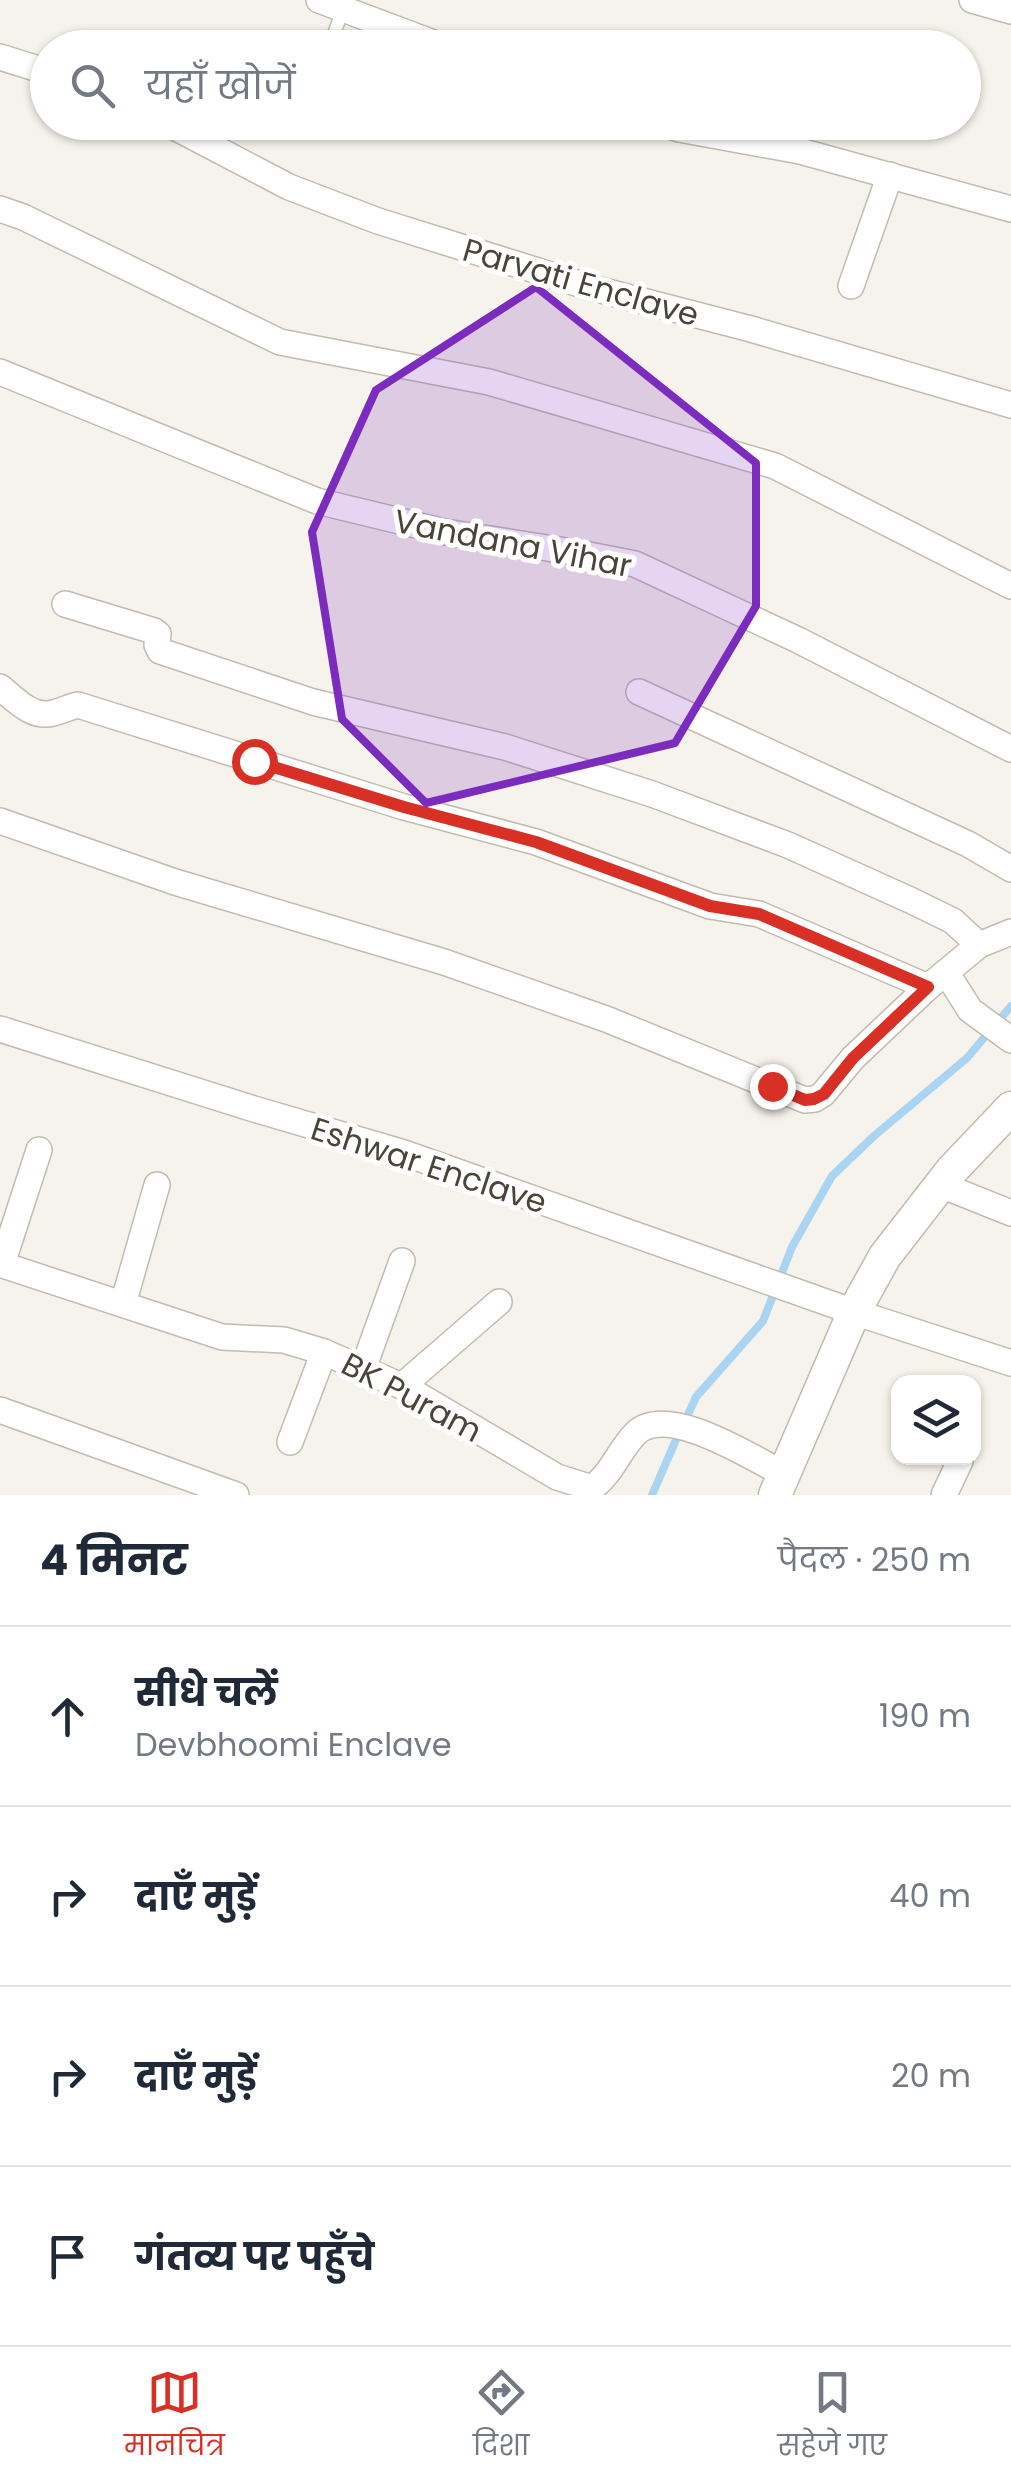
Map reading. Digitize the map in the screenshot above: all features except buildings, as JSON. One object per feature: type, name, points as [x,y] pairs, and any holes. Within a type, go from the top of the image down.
[{"type":"street","points":[[972,0],[1011,12]]},
{"type":"street","points":[[331,4],[400,30]]},
{"type":"street","points":[[0,57],[30,66]]},
{"type":"street","name":"Parvati Enclave","points":[[200,140],[289,186],[378,221],[574,283],[751,328],[1011,406]]},
{"type":"street","points":[[742,140],[800,150],[1011,209]]},
{"type":"street","points":[[852,286],[890,176]]},
{"type":"street","points":[[0,208],[280,342],[489,382],[775,466],[1011,586]]},
{"type":"street","name":"Vandana Vihar","points":[[0,372],[317,501],[445,532],[635,564],[798,640],[1011,749]]},
{"type":"street","points":[[65,604],[154,631],[160,651],[313,702],[505,747],[652,794],[788,846],[910,900],[954,921],[979,944]]},
{"type":"street","points":[[0,688],[32,712],[51,714],[78,706],[404,807],[536,842],[710,906],[749,910],[937,980],[1008,1039]]},
{"type":"street","points":[[639,692],[952,836],[1011,869]]},
{"type":"street","points":[[0,821],[175,882],[444,962],[606,1018],[805,1100],[824,1094],[853,1058],[979,944],[1011,932]]},
{"type":"street","name":"Eshwar Enclave","points":[[0,1029],[404,1153],[854,1312],[1011,1363]]},
{"type":"street","points":[[779,1484],[854,1312],[886,1256],[941,1185],[1011,1108]]},
{"type":"street","points":[[1,1264],[38,1150]]},
{"type":"street","points":[[123,1304],[157,1185]]},
{"type":"street","points":[[941,1185],[1011,1214]]},
{"type":"street","points":[[363,1369],[402,1260]]},
{"type":"street","name":"BK Puram","points":[[1,1264],[222,1337],[284,1340],[324,1352],[402,1386],[557,1478],[592,1488],[607,1477],[636,1432],[650,1423],[686,1427],[779,1484]]},
{"type":"street","points":[[402,1386],[499,1302]]},
{"type":"street","points":[[290,1442],[324,1352]]},
{"type":"street","points":[[0,1410],[236,1495]]},
{"type":"street","points":[[944,1495],[958,1465]]},
{"type":"lane","points":[[330,30],[331,4]]},
{"type":"highlighted area","points":[[536,287],[756,463],[756,606],[675,743],[426,803],[342,719],[312,532],[376,390]]},
{"type":"waterway","points":[[685,1421],[696,1397],[763,1321],[792,1247],[832,1176],[967,1058],[1011,1006]]},
{"type":"waterway","points":[[652,1495],[679,1433]]},
{"type":"route","points":[[254,761],[536,842],[710,906],[749,910],[928,987],[853,1058],[824,1094],[805,1100],[772,1086]]}]
